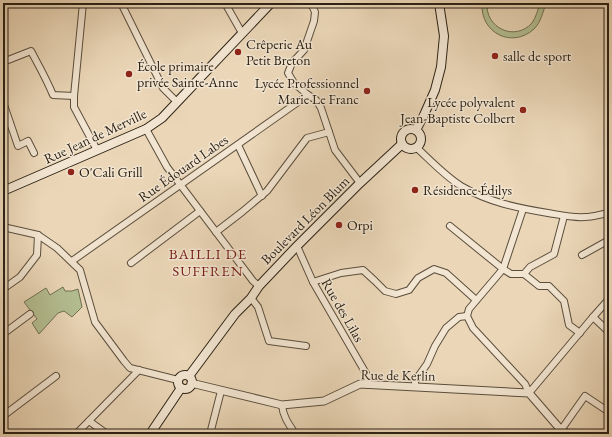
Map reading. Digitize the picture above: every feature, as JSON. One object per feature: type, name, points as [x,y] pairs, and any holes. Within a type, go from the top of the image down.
[{"type":"main road","name":"Rue Jean de Merville","points":[[3,191],[146,129],[162,118],[271,3]]},
{"type":"main road","points":[[416,130],[424,116],[435,90],[441,67],[444,36],[439,3]]},
{"type":"main road","points":[[409,129],[416,130],[420,134],[420,143],[417,148],[408,149],[402,144],[401,136],[409,129]]},
{"type":"main road","name":"Boulevard Léon Blum","points":[[190,380],[235,314],[251,298],[259,286],[296,246],[402,144]]},
{"type":"main road","points":[[150,434],[180,384],[183,375],[187,375],[190,380],[187,388],[180,384]]},
{"type":"street","points":[[83,3],[74,107],[97,150]]},
{"type":"street","points":[[122,3],[163,88],[177,102]]},
{"type":"street","points":[[225,3],[242,33]]},
{"type":"street","points":[[311,3],[314,12],[314,21],[304,50],[292,63],[288,73],[294,83],[316,100],[321,108],[335,150],[360,183]]},
{"type":"street","points":[[3,62],[31,51],[47,79],[54,95],[74,96]]},
{"type":"street","name":"Rue Édouard Labes","points":[[72,261],[308,95]]},
{"type":"street","points":[[3,102],[18,146],[28,141],[34,153]]},
{"type":"street","points":[[146,129],[164,162],[253,281],[259,286]]},
{"type":"street","points":[[216,232],[267,191],[308,138],[329,132]]},
{"type":"street","points":[[238,145],[262,196]]},
{"type":"street","points":[[417,148],[460,185],[480,196],[501,204],[564,216],[584,217],[609,213]]},
{"type":"street","points":[[523,209],[503,269],[469,309],[467,316],[473,328],[525,384],[529,393],[561,430],[568,434]]},
{"type":"street","points":[[131,263],[200,211]]},
{"type":"street","points":[[524,274],[530,267],[554,254],[564,216]]},
{"type":"street","points":[[450,226],[503,269],[512,274],[524,274],[539,286],[548,286],[564,301],[569,324],[580,333]]},
{"type":"street","points":[[3,227],[38,235],[57,248],[72,261],[80,270],[95,322],[130,368],[180,384]]},
{"type":"street","points":[[3,290],[20,277],[37,255],[38,235]]},
{"type":"street","points":[[582,255],[609,240]]},
{"type":"street","name":"Rue des Lilas","points":[[296,246],[313,282],[368,377],[368,385]]},
{"type":"street","points":[[313,282],[341,273],[363,270],[385,291],[396,294],[409,290],[418,278],[434,269],[446,273],[476,300]]},
{"type":"street","points":[[251,298],[258,307],[269,341],[306,346]]},
{"type":"street","points":[[529,393],[592,317],[609,299]]},
{"type":"street","points":[[3,334],[30,314]]},
{"type":"street","points":[[415,387],[415,381],[427,364],[435,346],[446,328],[459,317],[467,316]]},
{"type":"street","points":[[592,317],[609,332]]},
{"type":"street","points":[[76,434],[139,370]]},
{"type":"street","points":[[3,416],[56,376]]},
{"type":"street","name":"Rue de Kerlin","points":[[190,380],[221,391],[282,405],[324,401],[360,384],[529,393]]},
{"type":"street","points":[[210,434],[221,391]]},
{"type":"street","points":[[561,430],[585,396],[609,412]]},
{"type":"street","points":[[282,405],[286,420],[294,432],[292,434]]},
{"type":"street","points":[[89,421],[107,434]]},
{"type":"green space","points":[[482,3],[487,3],[488,12],[496,25],[502,30],[510,32],[525,29],[532,23],[540,3],[546,3],[542,17],[534,29],[525,35],[516,38],[499,35],[492,30],[486,23]]},
{"type":"green space","points":[[63,287],[65,291],[78,289],[82,307],[72,317],[64,311],[58,313],[39,334],[32,323],[37,319],[24,302],[46,288],[50,295]]},
{"type":"place","name":"Crêperie Au Petit Breton","points":[[238,52]]},
{"type":"place","name":"salle de sport","points":[[495,56]]},
{"type":"place","name":"École primaire privée Sainte-Anne","points":[[129,74]]},
{"type":"place","name":"Lycée Professionnel Marie Le Franc","points":[[367,91]]},
{"type":"place","name":"Lycée polyvalent Jean-Baptiste Colbert","points":[[523,110]]},
{"type":"place","name":"O'Cali Grill","points":[[71,172]]},
{"type":"place","name":"Résidence Édilys","points":[[415,190]]},
{"type":"place","name":"Orpi","points":[[339,225]]},
{"type":"district","name":"BAILLI DE SUFFREN","points":[[208,262]]}]
